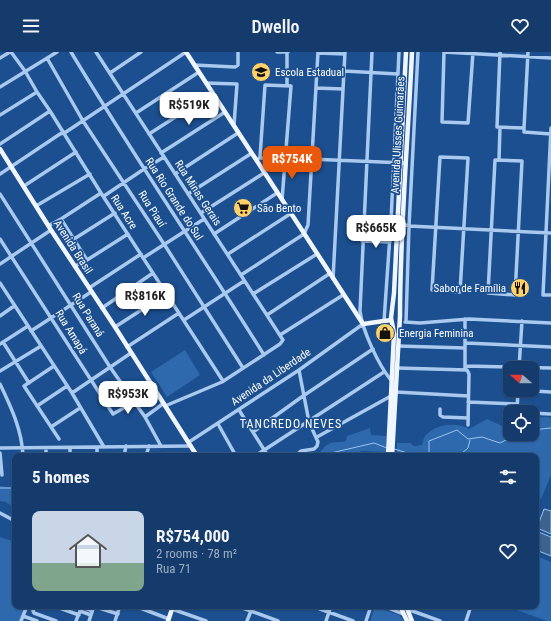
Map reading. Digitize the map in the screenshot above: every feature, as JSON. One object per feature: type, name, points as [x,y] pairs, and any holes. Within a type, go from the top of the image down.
[{"type":"main road","points":[[186,52],[362,324],[384,321],[400,321]]},
{"type":"main road","name":"Avenida Ulisses Guimarães","points":[[391,443],[396,392],[400,321],[400,224],[406,52]]},
{"type":"main road","name":"Avenida Ulisses Guimarães","points":[[403,163],[412,52]]},
{"type":"main road","name":"Avenida Brasil","points":[[0,149],[195,453]]},
{"type":"main road","name":"Avenida Ulisses Guimarães","points":[[391,443],[391,396],[394,334],[391,314],[400,224]]},
{"type":"main road","points":[[391,314],[396,313],[400,315]]},
{"type":"main road","points":[[389,453],[391,443]]},
{"type":"main road","points":[[391,443],[392,453]]},
{"type":"main road","points":[[168,620],[173,609]]},
{"type":"main road","points":[[401,609],[407,621]]},
{"type":"main road","points":[[407,609],[412,621]]},
{"type":"street","points":[[0,58],[11,52]]},
{"type":"street","name":"Rua Acre","points":[[11,52],[25,71],[114,213],[223,381]]},
{"type":"street","points":[[0,86],[56,52]]},
{"type":"street","name":"Rua Rio Grande do Sul","points":[[71,52],[104,107],[264,355]]},
{"type":"street","points":[[110,73],[141,52]]},
{"type":"street","points":[[0,174],[60,134],[84,121],[186,52]]},
{"type":"street","points":[[194,65],[235,67],[238,65],[238,52]]},
{"type":"street","points":[[277,52],[288,52],[287,86]]},
{"type":"street","points":[[241,275],[304,234],[308,225],[318,52],[345,53],[333,279]]},
{"type":"street","points":[[372,52],[362,241],[360,311],[362,324],[373,349],[384,372],[392,380]]},
{"type":"street","points":[[384,321],[390,242],[399,52]]},
{"type":"street","points":[[406,322],[409,226],[418,52]]},
{"type":"street","points":[[473,53],[468,123],[442,122],[444,52],[528,54],[551,58]]},
{"type":"street","name":"Rua Minas Gerais","points":[[98,53],[123,94],[280,335]]},
{"type":"street","points":[[500,54],[497,127],[524,128]]},
{"type":"street","points":[[528,54],[524,132],[551,134]]},
{"type":"street","name":"Rua Piauí","points":[[46,58],[84,121],[243,368]]},
{"type":"street","points":[[344,71],[398,74]]},
{"type":"street","points":[[136,113],[199,72]]},
{"type":"street","points":[[206,83],[237,84],[234,126]]},
{"type":"street","points":[[260,157],[265,85],[291,86],[282,201]]},
{"type":"street","points":[[316,88],[343,89]]},
{"type":"street","points":[[0,115],[37,92]]},
{"type":"street","points":[[149,134],[213,93]]},
{"type":"street","points":[[0,144],[50,111]]},
{"type":"street","points":[[161,152],[225,112]]},
{"type":"street","points":[[499,160],[500,127]]},
{"type":"street","points":[[551,129],[543,295],[551,295]]},
{"type":"street","points":[[175,174],[238,133]]},
{"type":"street","points":[[24,186],[76,152]]},
{"type":"street","points":[[188,194],[252,153]]},
{"type":"street","points":[[0,264],[32,242],[61,219],[164,157]]},
{"type":"street","points":[[255,160],[260,157],[403,163]]},
{"type":"street","points":[[440,157],[468,158],[460,292],[432,290],[436,227],[440,157]]},
{"type":"street","points":[[495,160],[522,161],[515,295],[488,293],[490,230],[495,160]]},
{"type":"street","points":[[201,213],[264,173]]},
{"type":"street","points":[[36,206],[90,174]]},
{"type":"street","points":[[214,234],[277,193]]},
{"type":"street","name":"Rua Paraná","points":[[0,194],[32,242],[110,367],[145,416],[161,446]]},
{"type":"street","points":[[74,239],[114,213]]},
{"type":"street","points":[[228,254],[290,214]]},
{"type":"street","points":[[61,219],[87,260]]},
{"type":"street","points":[[144,258],[204,219]]},
{"type":"street","points":[[391,221],[409,226],[551,233]]},
{"type":"street","points":[[75,266],[128,234]]},
{"type":"street","name":"Rua Amapá","points":[[0,239],[52,317],[113,414],[134,402]]},
{"type":"street","points":[[362,241],[390,242]]},
{"type":"street","points":[[31,331],[71,305],[141,254]]},
{"type":"street","points":[[254,294],[316,254]]},
{"type":"street","points":[[102,308],[153,273]]},
{"type":"street","points":[[267,315],[329,274]]},
{"type":"street","points":[[184,320],[244,281]]},
{"type":"street","points":[[1,286],[72,393],[104,447]]},
{"type":"street","points":[[115,327],[166,294]]},
{"type":"street","points":[[145,416],[164,405],[223,381],[280,344],[283,340],[280,335],[343,295]]},
{"type":"street","points":[[0,316],[14,306]]},
{"type":"street","points":[[127,347],[179,313]]},
{"type":"street","points":[[465,319],[465,368],[469,374],[468,425]]},
{"type":"street","points":[[400,321],[420,323],[465,319],[551,323]]},
{"type":"street","points":[[519,361],[522,322]]},
{"type":"street","name":"Avenida da Liberdade","points":[[190,444],[299,370],[362,324]]},
{"type":"street","points":[[28,326],[2,343],[29,383]]},
{"type":"street","points":[[466,343],[551,347]]},
{"type":"street","points":[[0,371],[41,346]]},
{"type":"street","points":[[398,346],[465,348]]},
{"type":"street","points":[[253,432],[373,349]]},
{"type":"street","points":[[72,393],[132,353]]},
{"type":"street","points":[[54,366],[24,386],[59,439]]},
{"type":"street","points":[[397,368],[503,368]]},
{"type":"street","points":[[539,368],[551,368]]},
{"type":"street","points":[[299,370],[309,422],[318,442],[317,446],[309,451],[300,453]]},
{"type":"street","points":[[260,453],[384,372]]},
{"type":"street","points":[[0,384],[14,414],[24,453]]},
{"type":"street","points":[[37,406],[67,386]]},
{"type":"street","points":[[539,391],[551,392]]},
{"type":"street","points":[[396,392],[468,396]]},
{"type":"street","points":[[317,437],[391,396]]},
{"type":"street","points":[[468,402],[517,404],[518,397]]},
{"type":"street","points":[[51,427],[80,408]]},
{"type":"street","points":[[440,409],[440,415],[443,417],[468,418]]},
{"type":"street","points":[[239,410],[266,453]]},
{"type":"street","points":[[539,413],[550,414]]},
{"type":"street","points":[[218,424],[234,453]]},
{"type":"street","points":[[0,448],[70,448],[190,444]]},
{"type":"street","points":[[125,453],[126,446]]},
{"type":"street","points":[[147,453],[149,446]]},
{"type":"street","points":[[97,447],[97,453]]},
{"type":"street","points":[[46,448],[46,453]]},
{"type":"street","points":[[70,448],[70,453]]},
{"type":"street","points":[[0,453],[2,475]]},
{"type":"street","points":[[0,513],[12,519]]},
{"type":"street","points":[[21,621],[26,609]]},
{"type":"street","points":[[34,609],[34,613],[56,621]]},
{"type":"street","points":[[89,621],[93,609]]},
{"type":"street","points":[[102,609],[118,614]]},
{"type":"street","points":[[115,621],[119,609]]},
{"type":"street","points":[[142,609],[168,620]]},
{"type":"street","points":[[175,609],[204,621]]},
{"type":"street","points":[[245,609],[278,621]]},
{"type":"street","points":[[320,609],[353,621]]},
{"type":"street","points":[[326,621],[330,609]]},
{"type":"street","points":[[366,621],[370,609]]},
{"type":"street","points":[[390,609],[403,614]]},
{"type":"street","points":[[410,609],[440,621]]},
{"type":"street","points":[[466,621],[470,609]]},
{"type":"street","points":[[76,621],[81,610],[91,613]]},
{"type":"street","points":[[247,621],[251,611]]},
{"type":"street","points":[[23,616],[37,621]]},
{"type":"shaded area","points":[[185,350],[200,375],[167,397],[151,372]]},
{"type":"shaded area","points":[[539,418],[551,418],[551,475],[541,499],[539,498],[539,453],[397,453],[397,443],[410,443],[414,446],[422,445],[426,435],[442,426],[458,425],[469,429],[487,419],[502,426],[503,441],[539,441]]},
{"type":"shaded area","points":[[370,428],[371,435],[386,436],[386,452],[362,451],[357,453],[318,453],[327,445],[346,441],[347,436]]},
{"type":"shaded area","points":[[0,486],[12,488],[12,507],[10,504],[0,501]]},
{"type":"shaded area","points":[[544,509],[551,511],[551,534],[539,529],[539,523]]},
{"type":"shaded area","points":[[539,532],[551,537],[551,556],[539,551]]},
{"type":"shaded area","points":[[0,537],[12,541],[12,609],[25,609],[20,621],[0,621]]},
{"type":"shaded area","points":[[539,557],[551,562],[551,621],[547,621],[513,609],[539,609]]},
{"type":"shaded area","points":[[374,609],[381,609],[399,615],[404,621],[370,621]]},
{"type":"waterway","points":[[539,429],[551,428]]},
{"type":"waterway","points":[[429,453],[429,441],[457,430],[468,439],[482,437],[500,443],[504,441]]},
{"type":"waterway","points":[[462,453],[468,448],[470,440]]},
{"type":"waterway","points":[[331,453],[374,443],[387,448]]},
{"type":"waterway","points":[[394,449],[408,453]]},
{"type":"waterway","points":[[0,488],[12,488]]},
{"type":"place","name":"Escola Estadual","points":[[261,72]]},
{"type":"place","name":"São Bento","points":[[243,208]]},
{"type":"place","name":"Sabor de Família","points":[[520,288]]},
{"type":"place","name":"Energia Feminina","points":[[385,333]]},
{"type":"district","name":"TANCREDO NEVES","points":[[291,424]]}]
